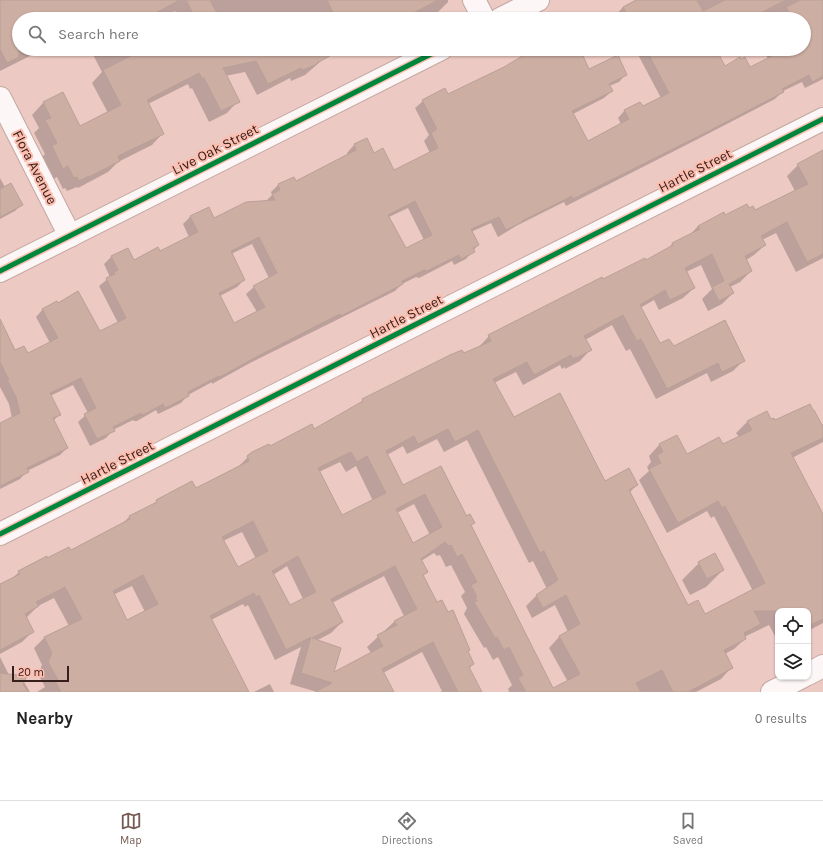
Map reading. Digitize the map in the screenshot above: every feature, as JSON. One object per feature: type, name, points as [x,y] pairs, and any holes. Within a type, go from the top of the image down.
[{"type":"street","points":[[474,0],[480,12]]},
{"type":"street","points":[[514,12],[538,0]]},
{"type":"street","name":"Live Oak Street","points":[[0,271],[427,56]]},
{"type":"street","name":"Flora Avenue","points":[[0,98],[70,236]]},
{"type":"street","name":"Hartle Street","points":[[0,534],[823,119]]},
{"type":"street","points":[[811,672],[823,666]]},
{"type":"street","points":[[772,692],[796,680]]},
{"type":"building","points":[[0,0],[180,0],[157,12],[12,12],[12,56],[19,57],[7,63],[0,49]]},
{"type":"building","points":[[186,0],[210,0],[216,12],[192,12]]},
{"type":"building","points":[[327,0],[438,0],[415,12],[333,12]]},
{"type":"building","points":[[636,0],[697,0],[703,11],[725,0],[786,0],[762,12],[626,12],[623,7]]},
{"type":"building","points":[[800,0],[823,0],[823,76],[812,82],[809,75],[782,89],[784,92],[703,134],[573,199],[572,196],[506,230],[499,217],[471,229],[479,245],[473,248],[475,252],[461,259],[459,255],[427,271],[424,270],[402,281],[403,284],[341,316],[340,314],[326,321],[220,377],[219,376],[188,392],[189,396],[165,408],[163,404],[145,414],[141,415],[141,413],[113,427],[115,431],[97,439],[84,414],[96,408],[81,378],[50,393],[61,415],[53,418],[68,448],[27,468],[29,472],[0,486],[0,423],[20,413],[16,397],[0,362],[0,319],[15,350],[24,346],[28,353],[58,338],[42,309],[57,301],[58,303],[78,291],[100,331],[126,318],[106,278],[115,274],[114,272],[118,270],[111,256],[128,248],[134,260],[158,247],[160,251],[198,232],[190,216],[209,207],[214,218],[246,202],[275,200],[272,194],[280,190],[278,184],[294,177],[296,181],[356,150],[354,144],[367,138],[374,153],[383,148],[394,170],[438,148],[431,133],[437,129],[422,100],[445,88],[448,94],[504,67],[522,56],[583,56],[589,69],[618,56],[627,75],[609,84],[613,91],[572,111],[588,141],[629,119],[624,110],[640,102],[643,106],[669,93],[650,56],[720,56],[725,66],[740,57],[741,59],[745,57],[750,67],[772,56],[811,56],[811,12],[789,12],[786,7]],"holes":[[[415,201],[432,235],[406,248],[388,215]],[[259,237],[277,273],[253,286],[265,307],[234,323],[219,293],[245,280],[231,251]]]},
{"type":"building","points":[[130,56],[330,56],[317,64],[303,70],[301,68],[268,84],[256,61],[223,68],[240,102],[221,111],[204,78],[202,78],[199,73],[147,100],[164,134],[118,156],[120,161],[79,181],[77,177],[74,178],[68,166],[63,169],[52,146],[57,143],[45,120],[51,118],[43,102],[63,92],[80,126],[121,105],[103,70]]},
{"type":"building","points":[[823,150],[823,254],[807,262],[787,222],[761,236],[766,245],[745,256],[752,271],[729,284],[734,293],[719,301],[712,287],[724,281],[712,254],[685,268],[695,288],[670,300],[665,290],[640,305],[660,343],[669,339],[674,346],[725,320],[745,361],[722,372],[718,363],[667,389],[641,339],[637,341],[623,315],[584,336],[592,350],[576,358],[573,359],[571,355],[534,375],[527,362],[493,379],[514,417],[560,393],[605,481],[629,468],[638,485],[629,490],[688,605],[698,600],[705,614],[765,583],[725,506],[722,508],[718,501],[678,523],[649,469],[661,463],[657,455],[663,452],[659,444],[677,435],[687,454],[719,437],[723,444],[752,430],[747,421],[767,411],[771,419],[774,418],[775,420],[810,404],[823,427],[823,438],[791,453],[823,514],[823,619],[811,625],[811,608],[775,608],[775,611],[754,611],[761,624],[744,633],[746,639],[724,650],[733,668],[688,692],[673,692],[662,670],[636,683],[641,692],[526,692],[518,678],[523,675],[509,647],[504,650],[497,637],[495,638],[474,602],[477,601],[475,598],[477,597],[471,585],[477,582],[462,554],[457,557],[451,545],[449,546],[445,542],[421,559],[428,572],[423,575],[437,602],[442,600],[448,612],[453,610],[470,650],[468,651],[474,664],[469,667],[482,692],[458,692],[433,642],[382,669],[394,692],[315,692],[332,683],[301,673],[311,637],[286,650],[259,595],[256,597],[254,593],[210,616],[249,692],[61,692],[55,681],[58,680],[48,662],[52,653],[44,637],[82,619],[65,587],[36,602],[39,606],[25,614],[34,632],[0,650],[0,584],[20,574],[18,571],[47,556],[47,558],[69,547],[71,550],[130,519],[129,516],[157,502],[156,500],[192,481],[196,488],[249,461],[247,456],[252,452],[269,444],[270,446],[312,424],[314,429],[363,401],[362,399],[450,355],[462,350],[464,353],[491,341],[488,335],[602,277],[603,279],[645,258],[646,260],[673,245],[672,243],[700,229],[698,226],[724,212],[725,215],[747,204],[749,208],[753,206],[755,210],[808,184],[797,164]],"holes":[[[448,429],[455,442],[478,430],[540,553],[544,551],[558,580],[536,595],[543,608],[566,595],[580,624],[559,636],[580,674],[553,688],[471,525],[475,523],[470,514],[466,516],[441,466],[403,485],[386,451],[414,436],[418,444]],[[351,452],[357,462],[367,456],[386,493],[342,515],[318,468]],[[425,494],[442,527],[413,543],[396,509]],[[253,521],[268,551],[238,567],[222,537]],[[298,556],[316,592],[290,605],[272,571]],[[395,566],[417,609],[394,621],[397,625],[377,635],[383,646],[334,672],[341,648],[312,638],[343,622],[331,599]],[[143,575],[158,604],[127,620],[113,591]]]},
{"type":"building","points":[[11,183],[23,205],[0,217],[0,189]]},
{"type":"building","points":[[715,553],[724,570],[707,579],[698,562]]},
{"type":"building","points":[[0,673],[27,676],[23,684],[28,692],[0,692]]},
{"type":"cycle path","points":[[0,271],[427,56]]},
{"type":"cycle path","points":[[0,534],[823,119]]}]
